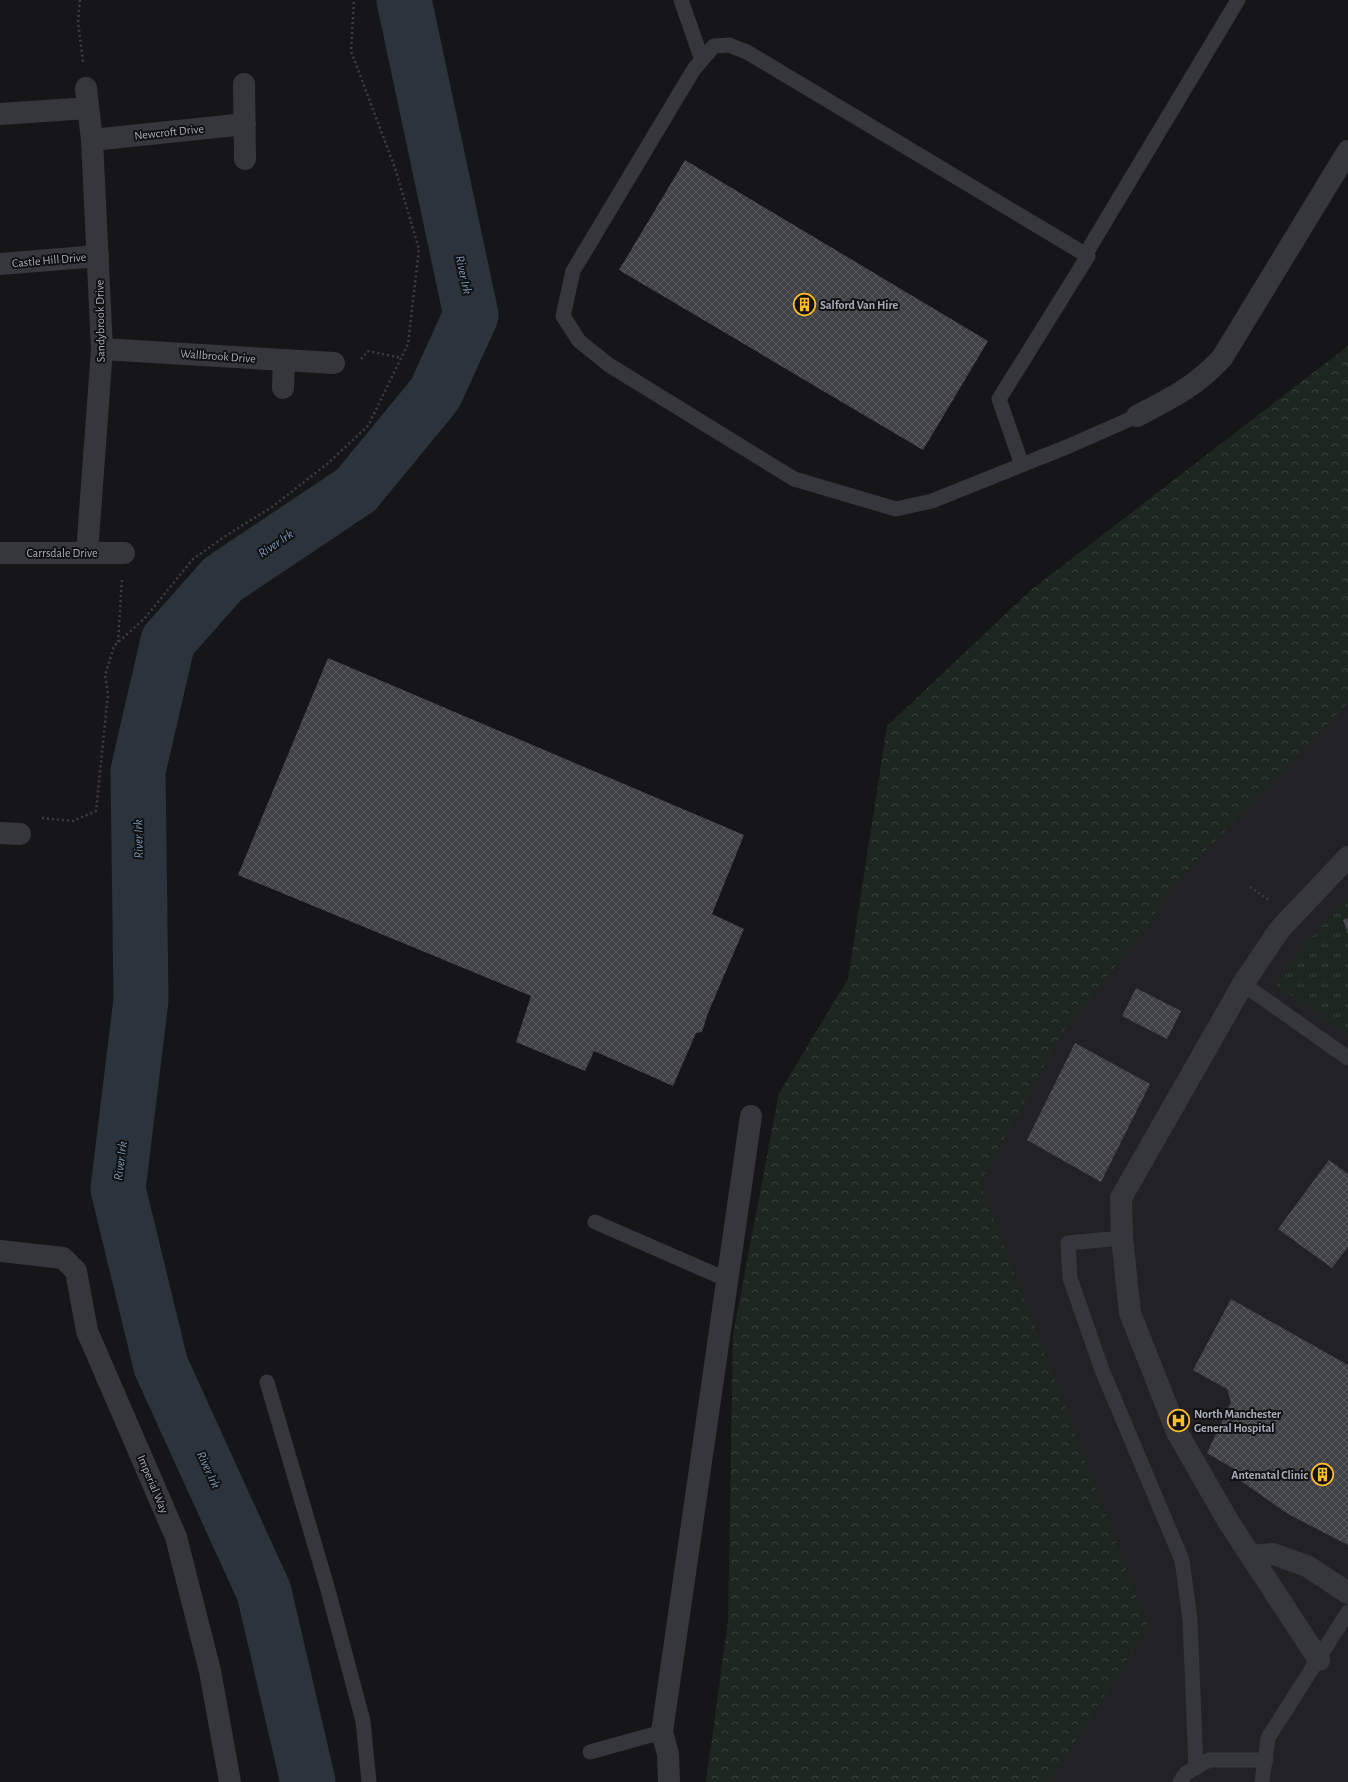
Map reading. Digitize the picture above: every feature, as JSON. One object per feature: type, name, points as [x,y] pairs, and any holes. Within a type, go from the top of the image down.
[{"type":"street","points":[[244,84],[245,159]]},
{"type":"street","points":[[0,114],[87,98]]},
{"type":"street","name":"Sandybrook Drive","points":[[87,98],[92,140],[102,349],[87,553]]},
{"type":"street","name":"Newcroft Drive","points":[[92,140],[245,124]]},
{"type":"street","points":[[1137,416],[1187,389],[1207,374],[1222,358],[1348,151]]},
{"type":"street","name":"Castle Hill Drive","points":[[0,264],[98,256]]},
{"type":"street","name":"Wallbrook Drive","points":[[102,349],[334,363]]},
{"type":"street","points":[[283,388],[284,360]]},
{"type":"street","name":"Carrsdale Drive","points":[[0,553],[124,553]]},
{"type":"street","points":[[1319,1660],[1228,1521],[1177,1432],[1130,1313],[1122,1238],[1121,1198],[1243,984],[1280,929],[1348,857]]},
{"type":"street","points":[[669,1782],[668,1754],[662,1732],[752,1116]]},
{"type":"street","name":"Imperial Way","points":[[0,1251],[63,1258],[76,1271],[87,1331],[176,1537],[210,1671],[230,1782]]},
{"type":"street","points":[[1251,1556],[1273,1554],[1307,1566],[1348,1593]]},
{"type":"lane","points":[[680,0],[702,60]]},
{"type":"lane","points":[[1085,255],[1238,0]]},
{"type":"lane","points":[[1022,465],[999,399],[1088,256],[747,52],[729,45],[714,46],[694,69],[573,271],[563,316],[580,342],[609,364],[794,479],[896,509],[932,501],[1022,465],[1137,416]]},
{"type":"lane","points":[[1243,984],[1348,1058]]},
{"type":"lane","points":[[595,1222],[728,1280]]},
{"type":"lane","points":[[1122,1238],[1068,1243],[1070,1278],[1102,1370],[1182,1560],[1190,1620],[1196,1768]]},
{"type":"lane","points":[[267,1382],[328,1590],[363,1721],[369,1782]]},
{"type":"lane","points":[[1262,1782],[1268,1738],[1319,1660],[1348,1612]]},
{"type":"lane","points":[[590,1752],[662,1732]]},
{"type":"lane","points":[[1180,1782],[1186,1773],[1209,1760],[1266,1760]]},
{"type":"path","points":[[80,0],[78,22],[87,98]]},
{"type":"path","points":[[61,820],[73,821],[96,812],[108,694],[104,675],[114,646],[145,618],[194,559],[227,535],[272,507],[327,464],[368,426],[408,344],[419,248],[395,168],[351,51],[354,0]]},
{"type":"path","points":[[368,351],[401,358]]},
{"type":"path","points":[[118,642],[124,553]]},
{"type":"path","points":[[1250,887],[1271,902]]},
{"type":"shaded area","name":"North Manchester General Hospital","points":[[1348,626],[1348,1782],[1006,1782],[921,1194]]},
{"type":"green space","points":[[1348,346],[1348,703],[1172,886],[1147,927],[1061,1034],[980,1183],[1148,1627],[1049,1782],[706,1782],[728,1621],[733,1335],[779,1093],[848,979],[887,726],[1031,590]]},
{"type":"green space","points":[[1348,898],[1348,918],[1343,920],[1348,935],[1348,1034],[1276,985],[1292,962],[1328,918]]},
{"type":"building","name":"Salford Van Hire","points":[[685,160],[988,341],[923,450],[619,270]]},
{"type":"building","points":[[328,658],[744,835],[712,914],[744,929],[708,1013],[702,1032],[696,1033],[673,1086],[594,1051],[585,1071],[516,1042],[531,996],[238,875]]},
{"type":"building","points":[[1348,918],[1348,934],[1343,920]]},
{"type":"building","points":[[1136,988],[1181,1011],[1167,1039],[1122,1016]]},
{"type":"building","points":[[1075,1043],[1150,1084],[1101,1182],[1027,1140]]},
{"type":"building","points":[[1329,1160],[1348,1174],[1348,1247],[1332,1268],[1278,1229]]},
{"type":"building","points":[[1231,1299],[1348,1365],[1348,1545],[1288,1514],[1238,1479],[1241,1473],[1207,1453],[1231,1402],[1227,1389],[1193,1370]]},
{"type":"waterway","name":"River Irk","points":[[308,1782],[264,1592],[161,1366],[118,1189],[141,1000],[138,771],[168,641],[223,579],[356,490],[435,394],[471,315],[404,0]]},
{"type":"place","name":"Salford Van Hire","points":[[804,305]]},
{"type":"place","name":"North Manchester General Hospital","points":[[1178,1421]]},
{"type":"place","name":"Antenatal Clinic","points":[[1323,1475]]}]
